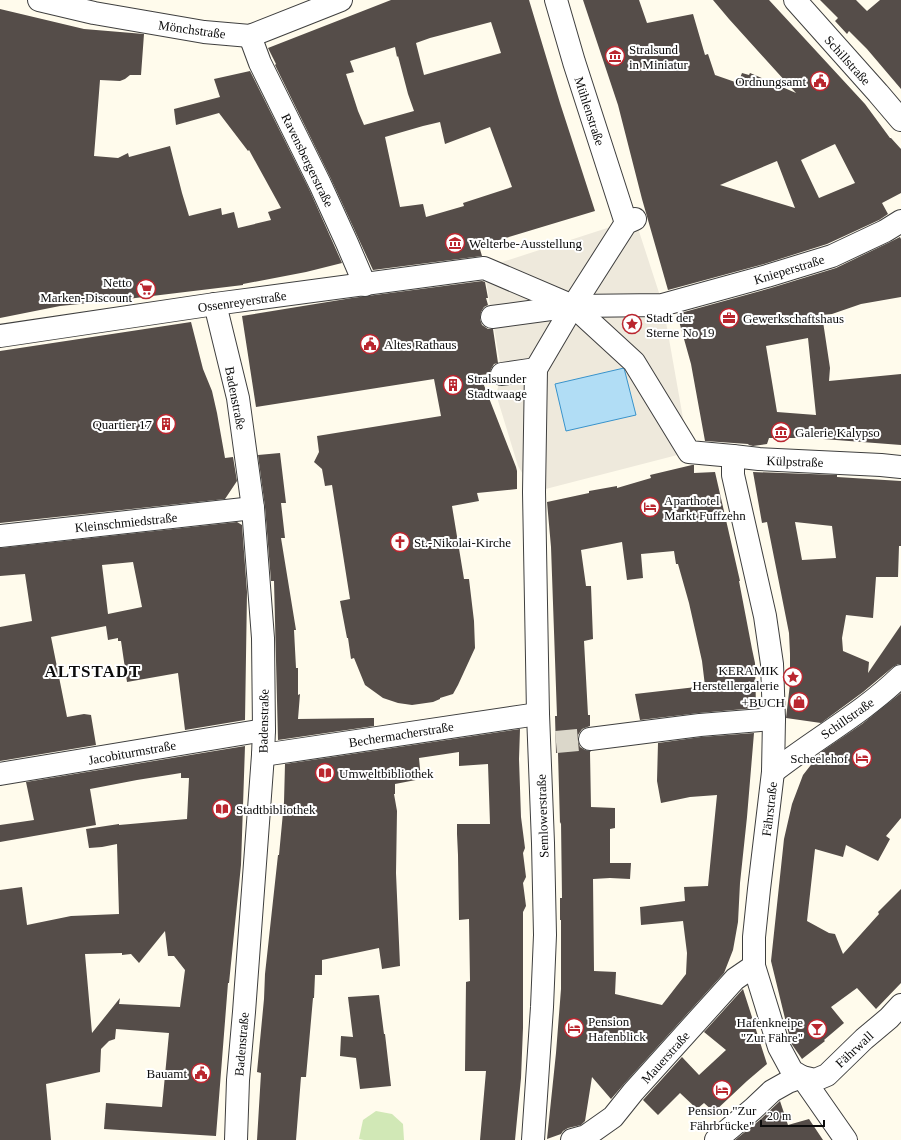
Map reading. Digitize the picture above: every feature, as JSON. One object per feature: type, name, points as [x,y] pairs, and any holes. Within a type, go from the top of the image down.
[{"type":"street","name":"Mönchstraße","points":[[39,0],[94,13],[161,25],[204,32],[250,36],[341,0]]},
{"type":"street","name":"Mühlenstraße","points":[[556,0],[574,62],[627,215],[572,306]]},
{"type":"street","name":"Schillstraße","points":[[795,0],[901,120]]},
{"type":"street","name":"Ravensbergerstraße","points":[[250,36],[260,63],[320,184],[365,285]]},
{"type":"street","name":"Knieperstraße","points":[[492,317],[572,306],[662,305],[672,303],[832,256],[897,224]]},
{"type":"street","name":"Ossenreyerstraße","points":[[0,336],[215,304],[484,268],[572,306]]},
{"type":"street","name":"Badenstraße","points":[[215,304],[238,398],[253,508],[264,638],[263,755],[238,1080],[236,1140]]},
{"type":"street","points":[[502,374],[536,369],[572,306]]},
{"type":"street","name":"Külpstraße","points":[[572,306],[634,362],[689,452],[726,455],[759,460],[901,467]]},
{"type":"street","name":"Semlowerstraße","points":[[533,1140],[545,935],[548,742],[538,714],[534,496],[536,369]]},
{"type":"street","name":"Fährstraße","points":[[726,455],[733,475],[763,608],[772,664],[774,719],[773,772],[754,937],[754,966],[779,1048],[792,1071],[802,1078],[846,1140]]},
{"type":"street","name":"Kleinschmiedstraße","points":[[0,536],[253,508]]},
{"type":"street","name":"Schillstraße","points":[[773,772],[797,753],[849,718],[888,689],[901,676]]},
{"type":"street","name":"Bechermacherstraße","points":[[263,755],[538,714]]},
{"type":"street","points":[[590,739],[700,724],[774,719]]},
{"type":"street","name":"Jacobiturmstraße","points":[[0,774],[264,730]]},
{"type":"street","name":"Mauerstraße","points":[[572,1140],[586,1136],[613,1117],[735,980],[754,966]]},
{"type":"street","name":"Fährwall","points":[[716,1140],[772,1091],[788,1082],[802,1078],[815,1080],[827,1075],[901,1005]]},
{"type":"green space","points":[[376,1111],[392,1114],[403,1124],[404,1140],[359,1139],[363,1120]]},
{"type":"shaded area","points":[[635,219],[663,305],[689,452],[534,492],[518,466],[496,394],[502,374],[484,268]]},
{"type":"water","points":[[624,368],[636,415],[566,431],[555,384]]},
{"type":"building","points":[[391,0],[529,0],[595,211],[479,246],[482,256],[373,270],[268,48]],"holes":[[[491,22],[501,53],[424,75],[416,43]],[[395,47],[414,111],[364,125],[346,74],[354,72],[350,61]],[[440,122],[445,144],[490,127],[512,187],[463,203],[464,206],[426,217],[423,204],[400,207],[385,137]]]},
{"type":"building","points":[[583,0],[639,0],[647,23],[693,14],[705,55],[708,54],[715,75],[738,83],[742,73],[749,75],[750,73],[796,93],[713,0],[769,0],[865,104],[890,138],[901,149],[901,193],[882,203],[888,214],[879,220],[827,244],[764,264],[668,290],[642,199],[618,105]],"holes":[[[835,144],[855,183],[819,198],[801,160]],[[777,161],[795,208],[720,185]]]},
{"type":"building","points":[[820,0],[856,0],[867,11],[880,0],[901,0],[901,89],[867,49],[849,31],[847,34],[835,21],[838,18]]},
{"type":"building","points":[[0,9],[84,29],[144,34],[141,75],[130,75],[120,81],[100,80],[94,156],[118,158],[128,153],[129,157],[170,146],[189,216],[221,208],[222,215],[234,212],[238,228],[271,220],[268,212],[281,208],[249,150],[248,151],[219,113],[176,125],[174,109],[220,97],[214,79],[250,71],[309,189],[342,263],[243,285],[60,306],[0,318]]},
{"type":"building","points":[[900,237],[901,297],[861,304],[832,314],[822,315],[830,368],[829,381],[901,374],[901,445],[810,438],[769,438],[767,444],[753,446],[748,444],[705,441],[691,364],[677,314],[836,268]],"holes":[[[808,338],[816,415],[777,412],[766,346]]]},
{"type":"building","points":[[482,281],[485,282],[488,305],[484,307],[481,312],[480,319],[482,325],[488,329],[493,329],[498,363],[494,364],[490,374],[480,375],[516,467],[517,489],[477,493],[479,501],[452,506],[464,579],[469,579],[474,621],[475,648],[453,694],[433,702],[412,705],[398,703],[383,698],[365,685],[354,658],[351,659],[340,601],[350,599],[332,485],[325,486],[322,469],[314,462],[319,452],[317,436],[441,416],[434,379],[256,407],[242,316],[352,298]]},
{"type":"building","name":"Quartier 17","points":[[191,322],[203,369],[212,391],[225,458],[233,457],[237,481],[225,499],[0,523],[0,351]]},
{"type":"building","points":[[280,453],[286,503],[281,503],[285,538],[281,538],[296,630],[294,630],[296,668],[298,668],[298,695],[300,694],[298,719],[374,718],[374,726],[278,740],[274,581],[271,581],[265,507],[258,455]]},
{"type":"building","points":[[694,465],[694,473],[715,472],[740,581],[755,663],[756,708],[640,720],[635,694],[705,686],[702,661],[689,603],[678,564],[676,564],[674,551],[641,554],[643,578],[627,580],[622,542],[581,550],[586,586],[591,586],[593,639],[584,641],[588,715],[590,715],[590,726],[582,729],[578,735],[578,741],[580,747],[591,751],[591,807],[615,808],[615,828],[610,829],[610,863],[631,863],[630,879],[593,879],[594,971],[616,972],[615,994],[662,1005],[686,974],[687,953],[683,921],[641,925],[640,907],[685,901],[684,887],[708,886],[717,795],[690,797],[661,803],[657,781],[658,743],[701,737],[754,733],[740,883],[738,922],[733,950],[724,973],[611,1099],[592,1077],[585,1121],[581,1125],[568,1128],[561,1134],[547,1139],[561,989],[560,898],[562,898],[561,822],[560,824],[558,753],[556,753],[555,716],[557,716],[551,547],[547,502],[589,493],[589,491],[617,486],[617,488],[651,478],[650,475]]},
{"type":"building","points":[[753,472],[837,475],[837,477],[901,481],[901,546],[899,546],[898,577],[876,577],[873,618],[846,615],[842,638],[843,651],[869,662],[868,673],[901,625],[901,664],[893,667],[863,692],[821,723],[786,718],[790,684],[789,633],[767,522],[762,523]],"holes":[[[795,522],[832,526],[836,558],[802,560]]]},
{"type":"building","points":[[237,522],[242,525],[247,592],[245,720],[185,730],[178,673],[127,682],[121,641],[118,641],[118,638],[108,640],[106,626],[51,637],[67,717],[84,714],[91,715],[96,745],[0,761],[0,627],[32,621],[25,574],[0,576],[0,548]],"holes":[[[133,562],[142,607],[108,614],[102,565]]]},
{"type":"building","points":[[901,693],[901,818],[886,836],[890,839],[878,861],[846,845],[843,857],[815,849],[807,921],[829,933],[835,934],[843,954],[879,914],[878,912],[901,889],[901,983],[876,1009],[857,988],[831,1007],[844,1023],[824,1040],[825,1041],[802,1059],[791,1043],[771,961],[784,839],[792,804],[803,775],[821,752],[862,724]]},
{"type":"building","points":[[520,729],[519,759],[521,817],[525,848],[523,853],[526,877],[523,883],[526,906],[523,912],[523,1028],[521,1078],[515,1140],[480,1140],[486,1071],[465,1071],[466,982],[470,981],[469,919],[459,920],[457,824],[490,824],[488,764],[459,766],[459,752],[419,758],[421,779],[395,784],[394,794],[397,811],[396,873],[400,966],[382,969],[379,948],[322,960],[322,975],[315,975],[306,1077],[301,1077],[296,1140],[257,1140],[261,1073],[257,1072],[265,974],[284,802],[285,764]]},
{"type":"building","points":[[245,746],[241,865],[228,983],[216,1136],[104,1129],[106,1103],[162,1107],[169,1033],[116,1029],[115,1039],[109,1041],[101,1049],[100,1072],[46,1084],[51,1140],[0,1140],[0,890],[22,887],[27,925],[71,916],[119,914],[117,844],[89,848],[86,829],[119,824],[187,819],[189,778],[181,778],[181,773],[90,789],[96,825],[0,842],[0,825],[34,820],[26,782]],"holes":[[[165,931],[168,956],[174,956],[185,970],[180,1007],[119,1004],[120,998],[92,1033],[85,954],[131,954],[139,963]]]},
{"type":"building","points":[[743,989],[767,1064],[714,1112],[704,1103],[697,1109],[680,1093],[658,1115],[643,1100],[682,1057],[699,1075],[726,1050],[704,1032]]},
{"type":"building","points":[[379,995],[391,1086],[360,1089],[356,1058],[340,1056],[341,1036],[353,1037],[348,997]]},
{"type":"building","points":[[780,1101],[788,1125],[809,1119],[823,1140],[735,1140],[761,1119]]},
{"type":"tunnel","points":[[556,742],[590,739]]},
{"type":"place","name":"Stralsund in Miniatur","points":[[615,56]]},
{"type":"place","name":"Ordnungsamt","points":[[820,81]]},
{"type":"place","name":"Welterbe-Ausstellung","points":[[455,243]]},
{"type":"place","name":"Netto Marken-Discount","points":[[146,289]]},
{"type":"place","name":"Gewerkschaftshaus","points":[[729,318]]},
{"type":"place","name":"Stadt der Sterne No 19","points":[[632,324]]},
{"type":"place","name":"Altes Rathaus","points":[[370,344]]},
{"type":"place","name":"Stralsunder Stadtwaage","points":[[453,385]]},
{"type":"place","name":"Quartier 17","points":[[166,424]]},
{"type":"place","name":"Galerie Kalypso","points":[[781,432]]},
{"type":"place","name":"Aparthotel Markt Fuffzehn","points":[[650,507]]},
{"type":"place","name":"St.-Nikolai-Kirche","points":[[400,542]]},
{"type":"place","name":"KERAMIK Herstellergalerie","points":[[793,677]]},
{"type":"place","name":"+BUCH","points":[[799,702]]},
{"type":"place","name":"Scheelehof","points":[[862,758]]},
{"type":"place","name":"Umweltbibliothek","points":[[325,773]]},
{"type":"place","name":"Stadtbibliothek","points":[[222,809]]},
{"type":"place","name":"Pension Hafenblick","points":[[574,1028]]},
{"type":"place","name":"Hafenkneipe \"Zur Fähre\"","points":[[817,1029]]},
{"type":"place","name":"Bauamt","points":[[201,1073]]},
{"type":"place","name":"Pension \"Zur Fährbrücke\"","points":[[722,1090]]},
{"type":"district","name":"ALTSTADT","points":[[93,671]]}]
